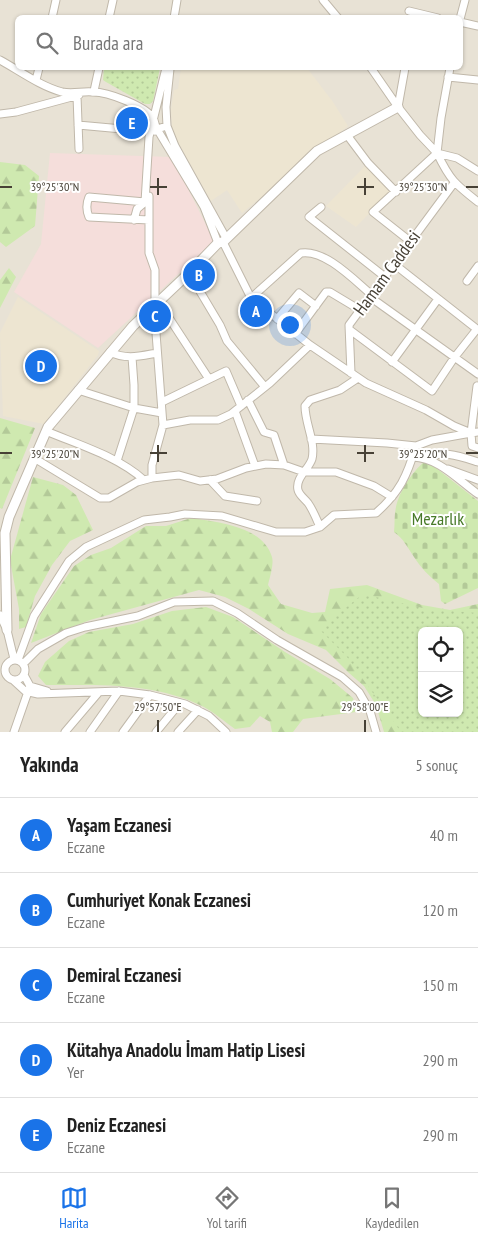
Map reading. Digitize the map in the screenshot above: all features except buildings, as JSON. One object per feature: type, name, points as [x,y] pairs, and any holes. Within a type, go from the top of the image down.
[{"type":"street","points":[[53,15],[56,0]]},
{"type":"street","points":[[110,15],[113,0]]},
{"type":"street","points":[[174,15],[177,0]]},
{"type":"street","points":[[178,15],[181,0]]},
{"type":"street","points":[[323,0],[336,15]]},
{"type":"street","points":[[461,15],[465,0]]},
{"type":"street","points":[[409,11],[426,15]]},
{"type":"street","points":[[463,22],[478,26]]},
{"type":"street","points":[[0,60],[15,68]]},
{"type":"street","points":[[18,70],[63,92],[94,92],[131,102],[144,110],[153,118],[156,129],[222,241]]},
{"type":"street","points":[[36,80],[38,70]]},
{"type":"street","points":[[94,92],[99,70]]},
{"type":"street","points":[[152,478],[152,465],[163,425],[154,305],[156,270],[149,253],[147,202],[149,138],[165,70]]},
{"type":"street","points":[[170,70],[166,107],[167,126],[175,146],[251,298],[295,334],[366,383],[426,410],[454,426],[475,433]]},
{"type":"street","points":[[372,70],[420,135],[438,153],[454,183],[478,202]]},
{"type":"street","points":[[398,107],[405,70]]},
{"type":"street","points":[[411,242],[373,212],[438,153],[441,118],[450,70]]},
{"type":"street","points":[[448,77],[478,80]]},
{"type":"street","points":[[0,114],[16,112],[94,92]]},
{"type":"street","points":[[77,96],[78,149]]},
{"type":"street","points":[[156,107],[166,107]]},
{"type":"street","points":[[11,664],[7,630],[2,540],[9,517],[46,431],[110,352],[154,305],[317,150],[398,107]]},
{"type":"street","points":[[78,125],[133,130],[144,110]]},
{"type":"street","points":[[156,129],[167,126]]},
{"type":"street","points":[[134,220],[138,209],[147,202],[152,138],[156,129]]},
{"type":"street","points":[[347,135],[368,163],[396,192]]},
{"type":"street","points":[[438,153],[456,158],[478,171]]},
{"type":"street","name":"Hamam Caddesi","points":[[351,373],[349,326],[454,183]]},
{"type":"street","points":[[147,202],[89,197],[86,212],[89,217],[148,220]]},
{"type":"street","points":[[321,207],[309,217],[385,277]]},
{"type":"street","points":[[251,298],[301,253],[308,252],[336,265],[371,296],[415,330],[478,374]]},
{"type":"street","points":[[350,330],[432,391],[454,358],[478,329],[394,264]]},
{"type":"street","points":[[467,280],[478,266]]},
{"type":"street","points":[[188,274],[220,325],[227,341],[265,387]]},
{"type":"street","points":[[295,334],[326,292],[330,292],[360,310]]},
{"type":"street","points":[[277,319],[299,293],[316,306]]},
{"type":"street","points":[[392,362],[438,299]]},
{"type":"street","points":[[154,305],[209,379]]},
{"type":"street","points":[[163,425],[190,420],[218,420],[238,408],[265,387],[310,345]]},
{"type":"street","points":[[110,352],[120,357],[132,358],[157,353]]},
{"type":"street","points":[[116,461],[134,408],[132,358]]},
{"type":"street","points":[[162,402],[226,371],[255,466]]},
{"type":"street","points":[[320,527],[314,512],[298,491],[298,484],[311,462],[314,450],[305,418],[305,406],[310,400],[340,390],[358,378]]},
{"type":"street","points":[[478,387],[475,433],[472,446],[478,448]]},
{"type":"street","points":[[78,390],[134,408],[162,413]]},
{"type":"street","points":[[248,400],[264,432],[274,435],[284,465]]},
{"type":"street","points":[[46,431],[116,461],[132,469],[144,480]]},
{"type":"street","points":[[311,439],[416,446],[432,440],[475,433]]},
{"type":"street","points":[[223,731],[210,716],[198,710],[150,695],[119,692],[38,694],[12,680],[6,674],[34,616],[69,561],[86,547],[144,520],[185,514],[222,516],[276,532],[305,532],[320,527],[334,515],[376,513],[398,490],[408,472],[416,446]]},
{"type":"street","points":[[413,457],[449,453],[478,462]]},
{"type":"street","points":[[423,457],[478,480]]},
{"type":"street","points":[[34,458],[100,498],[109,498],[137,482],[152,478],[179,475],[200,481],[217,479],[255,466],[284,465],[304,472],[336,472],[374,486],[392,497]]},
{"type":"street","points":[[444,467],[478,494]]},
{"type":"street","points":[[210,480],[224,496],[257,501]]},
{"type":"street","points":[[11,664],[66,634],[85,627],[138,616],[174,602],[213,601],[237,612],[277,640],[342,677],[359,692],[370,711],[376,732]]},
{"type":"street","points":[[0,615],[7,630]]},
{"type":"street","points":[[11,664],[25,669],[24,675],[29,689],[14,732]]},
{"type":"street","points":[[0,680],[20,679],[24,675]]},
{"type":"street","points":[[65,732],[99,692]]},
{"type":"street","points":[[90,732],[119,692]]},
{"type":"street","points":[[123,732],[150,695]]},
{"type":"street","points":[[156,732],[180,703]]},
{"type":"street","points":[[178,732],[198,710]]},
{"type":"shaded area","points":[[0,0],[478,0],[478,732],[0,732]]},
{"type":"shaded area","points":[[181,70],[309,70],[333,102],[348,126],[242,213],[227,190],[211,201],[178,142],[172,127],[171,110],[174,90],[178,89]]},
{"type":"shaded area","points":[[50,153],[172,157],[214,241],[98,348],[14,292],[41,244]]},
{"type":"shaded area","points":[[368,163],[393,189],[356,227],[326,206]]},
{"type":"shaded area","points":[[18,297],[99,351],[98,355],[44,424],[3,416],[0,333]]},
{"type":"green space","points":[[104,70],[160,70],[153,101],[150,104],[145,104],[103,80]]},
{"type":"green space","points":[[0,162],[25,165],[39,176],[35,226],[6,247],[0,242]]},
{"type":"green space","points":[[9,268],[16,277],[0,308],[0,280]]},
{"type":"green space","points":[[0,418],[35,428],[2,509],[0,508]]},
{"type":"green space","name":"Mezarlık","points":[[424,462],[431,464],[478,501],[478,588],[445,604],[441,601],[439,584],[422,568],[403,540],[394,532],[395,510],[400,495],[419,466]]},
{"type":"green space","points":[[33,477],[63,485],[76,495],[93,530],[70,541],[52,565],[35,596],[26,627],[19,629],[19,609],[10,560]]},
{"type":"green space","points":[[191,518],[226,524],[249,532],[259,538],[267,547],[272,557],[268,585],[281,604],[312,613],[325,612],[330,589],[367,585],[422,605],[450,610],[478,604],[478,732],[384,732],[376,705],[364,686],[326,650],[288,634],[249,609],[225,597],[199,590],[90,620],[31,643],[41,614],[74,566],[91,555],[111,548],[146,526],[166,526]]},
{"type":"green space","points":[[363,594],[427,609],[478,613],[478,732],[401,732],[347,657],[319,629]]},
{"type":"green space","points":[[206,607],[233,617],[330,679],[353,698],[356,712],[303,719],[293,732],[272,732],[270,722],[260,716],[250,727],[235,729],[204,707],[166,693],[107,685],[46,685],[38,676],[45,662],[69,641],[89,632],[133,624],[172,611]]},
{"type":"place","name":"Deniz Eczanesi","points":[[132,123]]},
{"type":"place","name":"Cumhuriyet Konak Eczanesi","points":[[199,275]]},
{"type":"place","name":"Yaşam Eczanesi","points":[[256,311]]},
{"type":"place","name":"Demiral Eczanesi","points":[[155,316]]},
{"type":"place","name":"Kütahya Anadolu İmam Hatip Lisesi","points":[[41,366]]}]
